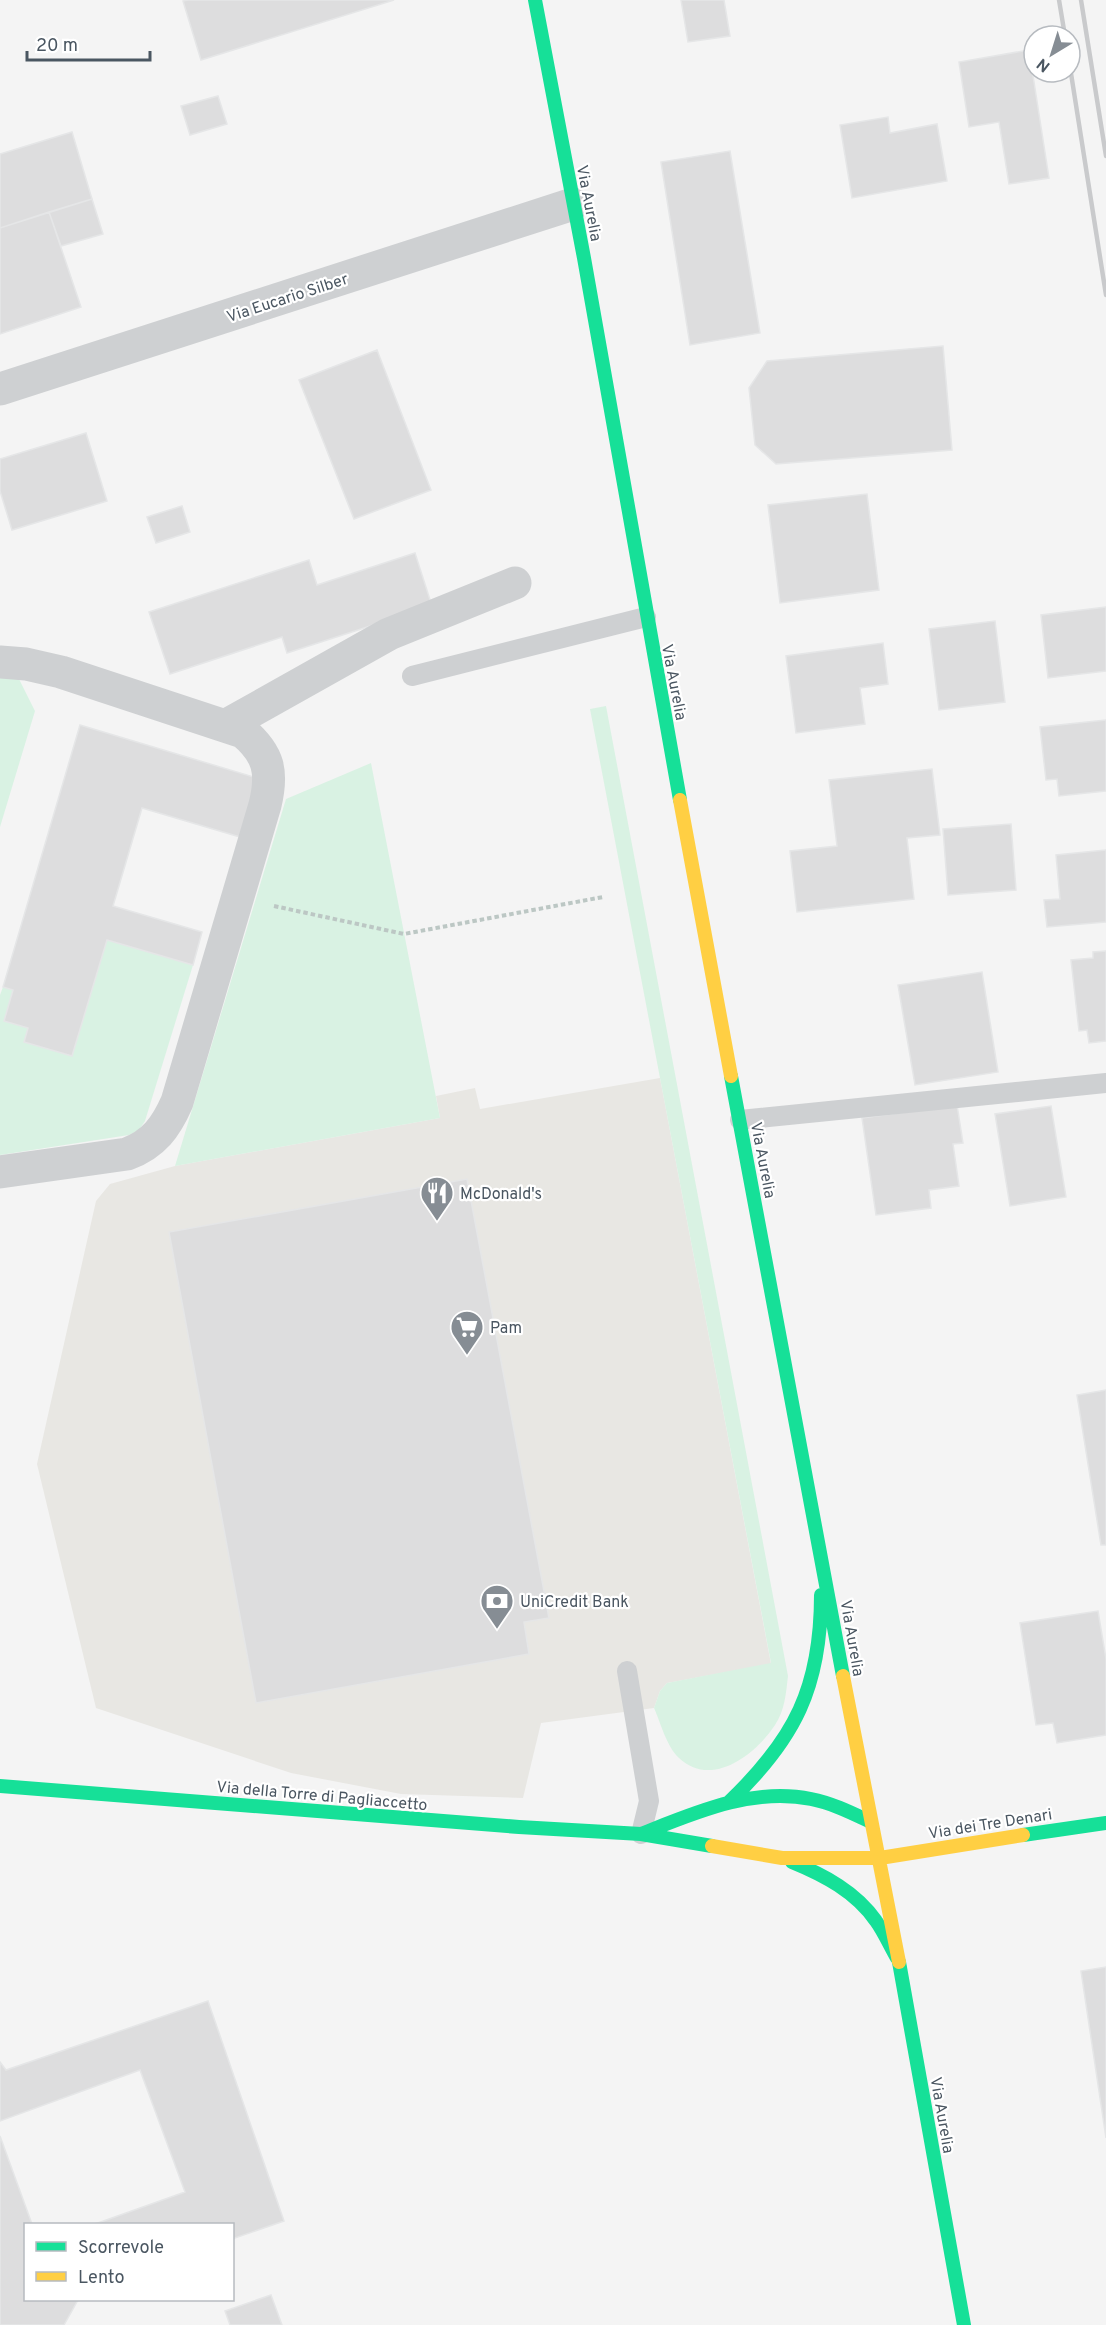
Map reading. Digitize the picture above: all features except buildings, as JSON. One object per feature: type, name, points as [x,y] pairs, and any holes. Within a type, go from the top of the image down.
[{"type":"main road","name":"Via Aurelia","points":[[535,0],[646,617],[871,1822],[880,1858],[964,2325]]},
{"type":"main road","name":"Via della Torre di Pagliaccetto","points":[[729,1802],[754,1779],[776,1752],[810,1686],[818,1656],[821,1626],[820,1548]]},
{"type":"main road","name":"Via della Torre di Pagliaccetto","points":[[0,1786],[519,1827],[641,1834],[782,1858],[880,1858]]},
{"type":"main road","name":"Via della Torre di Pagliaccetto","points":[[641,1834],[729,1802],[768,1795],[813,1797],[841,1806],[871,1822]]},
{"type":"main road","name":"Via dei Tre Denari","points":[[880,1858],[939,1847],[1106,1823]]},
{"type":"main road","name":"Via della Torre di Pagliaccetto","points":[[782,1858],[823,1876],[859,1902],[874,1919],[897,1959]]},
{"type":"street","name":"Via Eucario Silber","points":[[0,389],[573,204]]},
{"type":"street","points":[[225,726],[389,634],[515,583]]},
{"type":"street","points":[[0,662],[26,664],[61,672],[243,732],[253,741],[267,762],[270,774],[269,788],[177,1102],[163,1130],[152,1142],[127,1154],[0,1172]]},
{"type":"lane","points":[[412,676],[646,617]]},
{"type":"lane","points":[[740,1120],[1106,1083]]},
{"type":"lane","points":[[627,1671],[649,1802],[641,1834]]},
{"type":"path","points":[[237,899],[404,934],[603,897]]},
{"type":"shaded area","points":[[660,1078],[771,1664],[667,1683],[660,1691],[654,1708],[541,1723],[523,1798],[401,1794],[291,1773],[96,1708],[37,1464],[96,1201],[110,1184],[175,1166],[440,1118],[436,1096],[475,1088],[480,1109]]},
{"type":"green space","points":[[16,673],[35,711],[0,827],[0,678]]},
{"type":"green space","points":[[606,706],[788,1676],[783,1707],[767,1736],[745,1756],[719,1769],[705,1770],[692,1767],[675,1753],[654,1708],[660,1691],[667,1683],[771,1663],[590,709]]},
{"type":"green space","points":[[371,763],[440,1118],[175,1166],[286,799]]},
{"type":"green space","points":[[107,940],[193,965],[145,1121],[139,1130],[129,1135],[0,1155],[0,995],[3,987],[13,990],[28,1028],[25,1042],[72,1056]]},
{"type":"railway","points":[[1059,0],[1063,24]]},
{"type":"railway","points":[[1081,0],[1106,156]]},
{"type":"railway","points":[[1073,84],[1106,295]]},
{"type":"traffic: fast","points":[[535,0],[584,258],[680,800]]},
{"type":"traffic: fast","points":[[731,1076],[843,1676]]},
{"type":"traffic: fast","points":[[729,1802],[771,1756],[800,1709],[816,1657],[821,1595]]},
{"type":"traffic: fast","points":[[0,1786],[519,1827],[641,1834],[712,1846]]},
{"type":"traffic: fast","points":[[641,1834],[724,1804],[767,1796],[811,1799],[871,1822]]},
{"type":"traffic: fast","points":[[1023,1835],[1106,1823]]},
{"type":"traffic: fast","points":[[792,1862],[838,1885],[859,1901],[879,1925],[897,1958]]},
{"type":"traffic: fast","points":[[899,1962],[964,2325]]},
{"type":"traffic: slow","points":[[680,800],[731,1076]]},
{"type":"traffic: slow","points":[[843,1676],[899,1962]]},
{"type":"traffic: slow","points":[[712,1846],[782,1858],[880,1858],[1023,1835]]},
{"type":"place","name":"McDonald's","points":[[437,1222]]},
{"type":"place","name":"Pam","points":[[467,1356]]},
{"type":"place","name":"UniCredit Bank","points":[[497,1630]]}]
